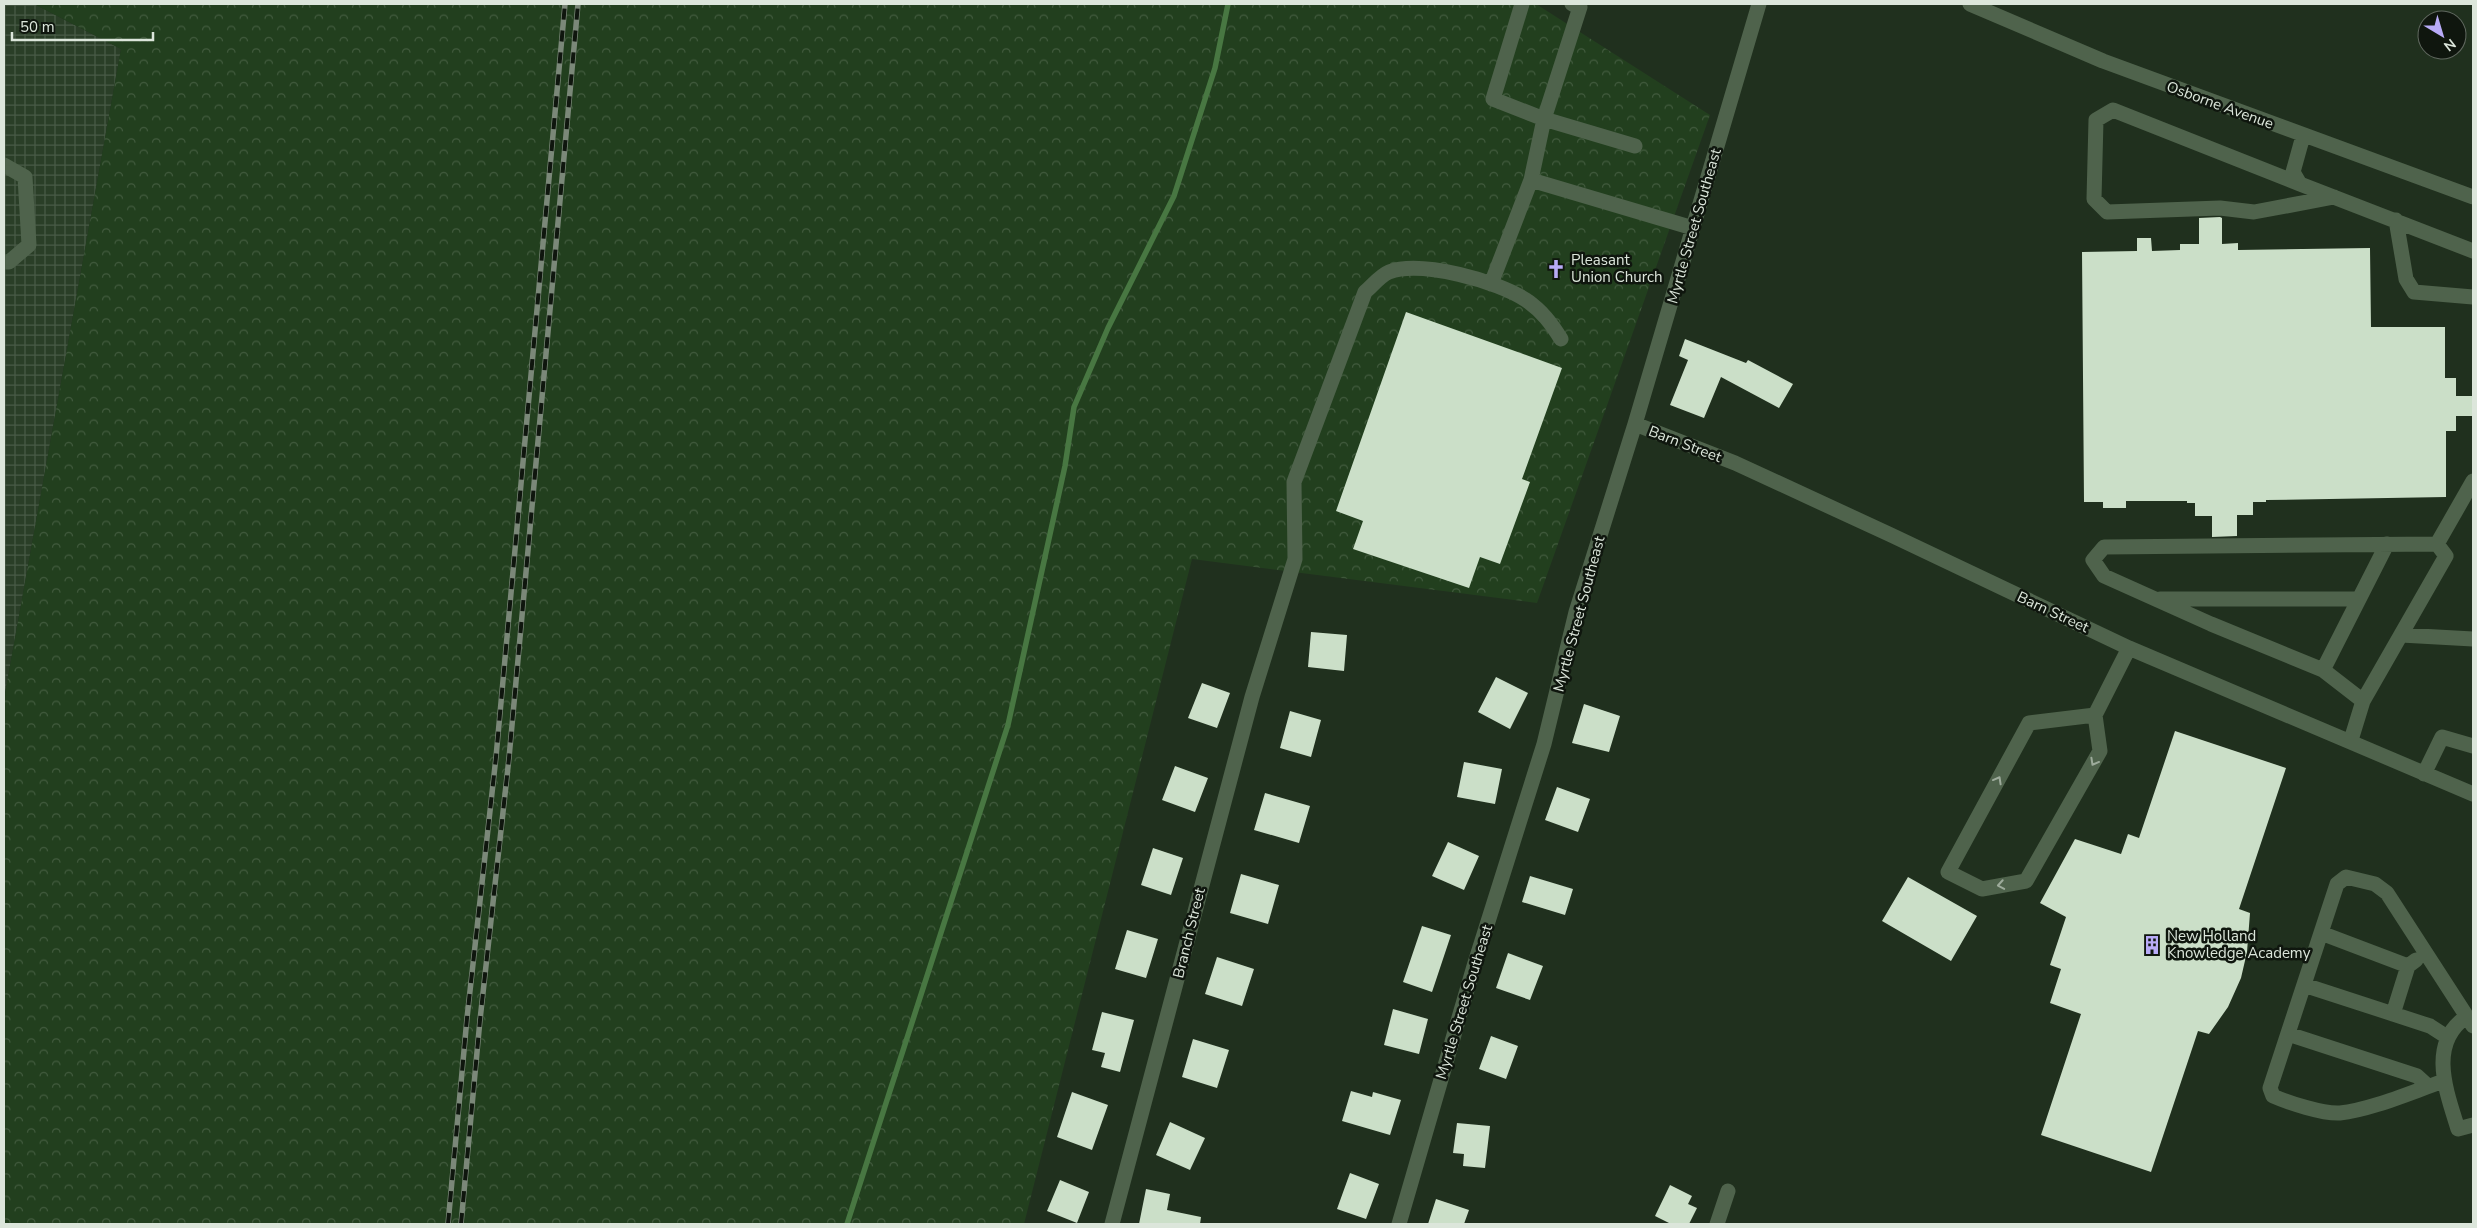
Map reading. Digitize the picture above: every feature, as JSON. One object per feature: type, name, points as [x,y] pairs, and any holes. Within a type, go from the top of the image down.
[{"type":"street","points":[[1522,4],[1493,99],[1544,119],[1635,146]]},
{"type":"street","points":[[1491,284],[1531,180],[1544,119],[1580,7],[1572,4]]},
{"type":"street","name":"Myrtle Street Southeast","points":[[1398,1224],[1474,966],[1544,744],[1576,612],[1635,424],[1759,4]]},
{"type":"street","name":"Osborne Avenue","points":[[1970,4],[2103,62],[2473,197]]},
{"type":"street","points":[[2334,197],[2254,212],[2220,208],[2107,212],[2094,199],[2096,120],[2113,110],[2473,251]]},
{"type":"street","points":[[2300,184],[2293,172],[2303,136]]},
{"type":"street","points":[[4,165],[25,177],[29,245],[9,262],[4,262]]},
{"type":"street","points":[[1531,180],[1693,228]]},
{"type":"street","points":[[2396,220],[2406,279],[2414,292],[2473,297]]},
{"type":"street","name":"Branch Street","points":[[1112,1224],[1252,697],[1270,644],[1295,558],[1294,482],[1365,292],[1387,272],[1408,268],[1442,272],[1491,284],[1524,299],[1546,316],[1561,339]]},
{"type":"street","name":"Barn Street","points":[[1635,424],[1744,467],[2129,648],[2351,740],[2424,774],[2473,794]]},
{"type":"street","points":[[2437,544],[2473,481]]},
{"type":"street","points":[[2322,670],[2387,544]]},
{"type":"street","points":[[2363,701],[2322,670],[2104,576],[2093,560],[2104,546],[2437,544]]},
{"type":"street","points":[[2351,740],[2363,701],[2446,556],[2437,544]]},
{"type":"street","points":[[2154,599],[2359,599]]},
{"type":"street","points":[[2401,635],[2473,639]]},
{"type":"street","points":[[2095,715],[2029,723],[1948,872],[1982,889],[2026,881],[2100,751],[2095,715],[2129,648]]},
{"type":"street","points":[[2424,774],[2442,737],[2473,746]]},
{"type":"street","points":[[2444,1081],[2354,1111],[2338,1113],[2286,1102],[2273,1096],[2270,1088],[2337,884],[2346,877],[2375,884],[2387,893],[2470,1022],[2457,1023],[2447,1037],[2442,1061],[2444,1081],[2458,1129],[2473,1125]]},
{"type":"street","points":[[2321,933],[2408,966]]},
{"type":"street","points":[[2393,1014],[2408,966],[2426,954]]},
{"type":"street","points":[[2304,985],[2430,1026],[2447,1037]]},
{"type":"street","points":[[2288,1034],[2416,1076],[2428,1086]]},
{"type":"street","points":[[1717,1224],[1728,1191]]},
{"type":"shaded area","points":[[4,4],[34,4],[121,49],[4,699]]},
{"type":"green space","points":[[34,4],[1536,4],[1710,115],[1537,603],[1192,559],[1024,1224],[4,1224],[4,699],[121,49]]},
{"type":"building","points":[[2199,218],[2222,218],[2222,244],[2238,243],[2238,250],[2370,248],[2371,327],[2445,327],[2445,378],[2456,378],[2456,396],[2473,396],[2473,416],[2456,416],[2456,431],[2446,431],[2446,497],[2266,500],[2266,502],[2253,502],[2253,515],[2237,515],[2237,536],[2212,537],[2212,516],[2195,516],[2195,503],[2187,503],[2187,501],[2126,501],[2126,508],[2103,508],[2103,502],[2084,502],[2082,252],[2137,251],[2137,238],[2151,238],[2152,251],[2180,250],[2180,244],[2199,244]]},
{"type":"building","points":[[1406,312],[1562,368],[1522,479],[1530,482],[1500,564],[1480,557],[1469,588],[1353,549],[1363,521],[1336,511]]},
{"type":"building","points":[[1685,339],[1746,363],[1748,360],[1793,384],[1779,408],[1721,377],[1704,418],[1670,405],[1688,360],[1679,356]]},
{"type":"building","points":[[1311,632],[1347,635],[1344,671],[1308,667]]},
{"type":"building","points":[[1496,677],[1528,693],[1510,729],[1478,712]]},
{"type":"building","points":[[1202,683],[1230,693],[1217,728],[1188,718]]},
{"type":"building","points":[[1584,704],[1620,716],[1609,752],[1572,743]]},
{"type":"building","points":[[1290,711],[1321,720],[1311,757],[1280,748]]},
{"type":"building","name":"New Holland Knowledge Academy","points":[[2175,731],[2286,768],[2239,909],[2250,913],[2247,952],[2241,978],[2228,1007],[2209,1034],[2198,1031],[2151,1172],[2041,1135],[2081,1014],[2050,1003],[2061,969],[2050,965],[2066,917],[2040,903],[2075,839],[2121,854],[2128,834],[2139,838]]},
{"type":"building","points":[[1464,762],[1502,769],[1495,804],[1457,797]]},
{"type":"building","points":[[1175,766],[1208,778],[1195,812],[1162,800]]},
{"type":"building","points":[[1557,787],[1590,799],[1578,832],[1545,820]]},
{"type":"building","points":[[1265,793],[1310,806],[1299,843],[1254,830]]},
{"type":"building","points":[[1448,842],[1479,856],[1464,890],[1432,876]]},
{"type":"building","points":[[1153,848],[1183,858],[1171,895],[1141,885]]},
{"type":"building","points":[[1241,874],[1279,885],[1268,924],[1230,913]]},
{"type":"building","points":[[1530,876],[1573,889],[1565,915],[1522,902]]},
{"type":"building","points":[[1908,877],[1977,916],[1951,961],[1882,921]]},
{"type":"building","points":[[1422,926],[1451,935],[1432,992],[1403,982]]},
{"type":"building","points":[[1127,930],[1158,939],[1146,978],[1115,969]]},
{"type":"building","points":[[1508,953],[1543,966],[1530,1000],[1496,988]]},
{"type":"building","points":[[1217,957],[1254,969],[1242,1006],[1205,994]]},
{"type":"building","points":[[1393,1009],[1428,1019],[1419,1054],[1384,1045]]},
{"type":"building","points":[[1102,1012],[1134,1020],[1120,1072],[1101,1067],[1105,1053],[1092,1050]]},
{"type":"building","points":[[1491,1036],[1518,1046],[1506,1079],[1479,1069]]},
{"type":"building","points":[[1193,1039],[1229,1050],[1217,1088],[1182,1077]]},
{"type":"building","points":[[1351,1091],[1372,1097],[1373,1092],[1401,1100],[1390,1135],[1342,1121]]},
{"type":"building","points":[[1072,1092],[1108,1105],[1092,1150],[1057,1137]]},
{"type":"building","points":[[1170,1122],[1205,1138],[1190,1170],[1156,1155]]},
{"type":"building","points":[[1457,1123],[1490,1126],[1485,1168],[1463,1166],[1464,1154],[1453,1153]]},
{"type":"building","points":[[1350,1173],[1379,1184],[1366,1219],[1337,1209]]},
{"type":"building","points":[[1060,1180],[1089,1192],[1077,1223],[1047,1211]]},
{"type":"building","points":[[1670,1185],[1692,1196],[1688,1204],[1697,1208],[1689,1224],[1671,1224],[1655,1216]]},
{"type":"building","points":[[1146,1189],[1170,1194],[1167,1210],[1201,1217],[1200,1224],[1139,1224]]},
{"type":"building","points":[[1436,1199],[1469,1210],[1464,1224],[1428,1224]]},
{"type":"waterway","points":[[847,1224],[1008,725],[1065,466],[1074,407],[1108,328],[1174,196],[1215,68],[1228,4]]},
{"type":"railway","points":[[448,1224],[467,1018],[496,757],[565,4]]},
{"type":"railway","points":[[461,1224],[480,1020],[509,758],[578,4]]},
{"type":"place","name":"Pleasant Union Church","points":[[1556,269]]},
{"type":"place","name":"New Holland Knowledge Academy","points":[[2152,945]]}]
